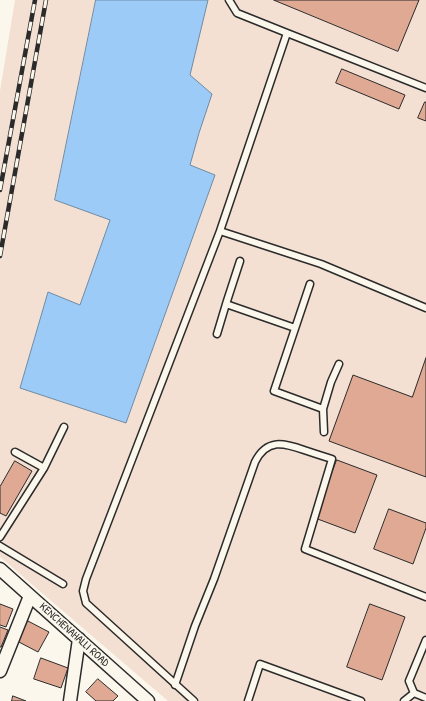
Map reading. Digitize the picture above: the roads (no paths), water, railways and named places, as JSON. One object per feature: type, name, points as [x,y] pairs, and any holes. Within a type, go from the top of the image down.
[{"type":"street","name":"KENCHENAHALLI ROAD","points":[[0,569],[148,701]]},
{"type":"street","points":[[0,671],[30,596]]},
{"type":"street","points":[[70,701],[79,639]]},
{"type":"lane","points":[[229,0],[237,13],[426,88]]},
{"type":"lane","points":[[194,701],[86,604],[83,591],[220,231],[287,33]]},
{"type":"lane","points":[[220,231],[321,264],[426,308]]},
{"type":"lane","points":[[218,334],[240,261]]},
{"type":"lane","points":[[310,284],[274,391],[323,409]]},
{"type":"lane","points":[[226,304],[295,328]]},
{"type":"lane","points":[[324,432],[323,409],[331,382],[339,364]]},
{"type":"lane","points":[[0,537],[44,468],[64,427]]},
{"type":"lane","points":[[175,685],[195,626],[214,579],[256,462],[264,449],[274,444],[285,443],[332,459],[305,549],[426,596]]},
{"type":"lane","points":[[15,452],[44,468]]},
{"type":"lane","points":[[0,546],[63,584]]},
{"type":"lane","points":[[426,640],[409,680],[414,693],[426,698]]},
{"type":"lane","points":[[248,701],[260,664],[361,701]]},
{"type":"lane","points":[[404,701],[414,693]]},
{"type":"water","points":[[96,0],[208,0],[190,75],[212,94],[190,165],[215,175],[126,423],[20,388],[48,292],[80,305],[110,220],[55,200]]},
{"type":"railway","points":[[0,190],[35,0]]},
{"type":"railway","points":[[0,256],[46,0]]}]
